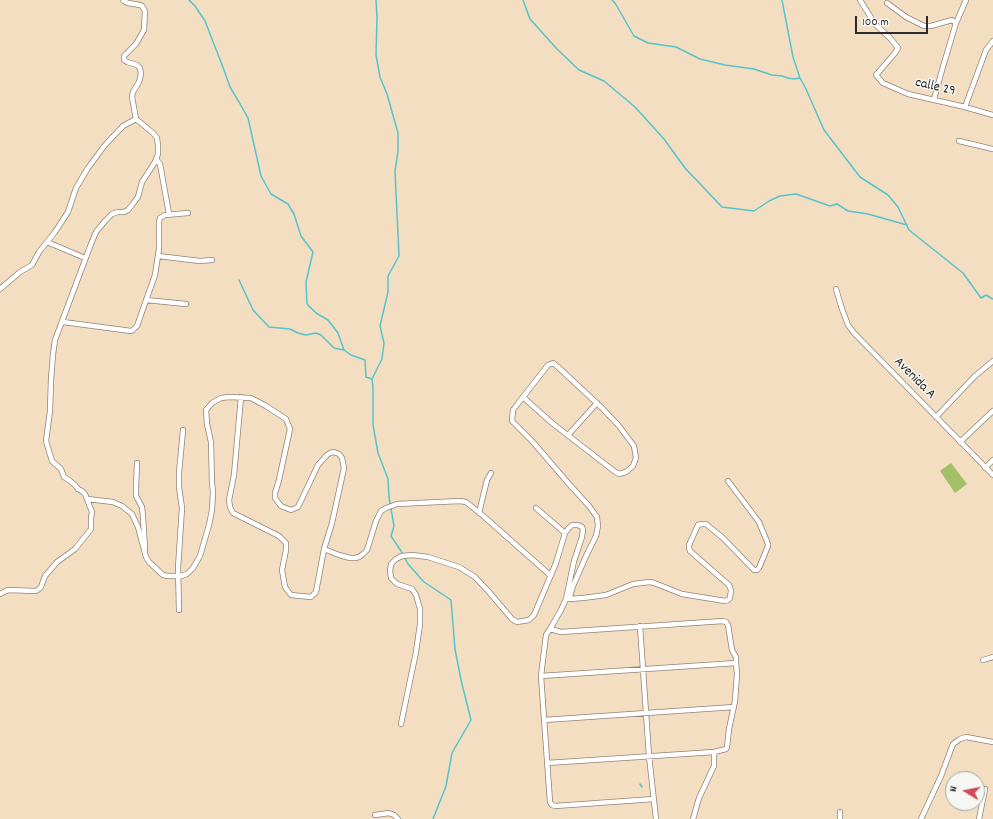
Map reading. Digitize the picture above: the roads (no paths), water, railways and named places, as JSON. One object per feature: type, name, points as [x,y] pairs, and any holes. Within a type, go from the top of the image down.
[{"type":"street","points":[[0,594],[8,590],[36,591],[41,587],[45,576],[57,562],[75,550],[91,529],[92,512],[88,499],[82,491],[64,477],[61,469],[52,461],[46,441],[50,411],[55,340],[90,244],[96,232],[112,214],[124,212],[132,206],[138,197],[142,182],[158,154],[157,138],[136,119],[132,97],[138,82],[140,68],[137,65],[124,60],[124,56],[136,44],[144,30],[145,11],[140,5],[128,3],[123,0]]},
{"type":"street","name":"calle 29","points":[[860,0],[875,24],[898,48],[876,75],[883,83],[908,94],[934,99],[993,115]]},
{"type":"street","points":[[934,99],[956,23],[966,0]]},
{"type":"street","points":[[887,3],[906,17],[924,26],[931,26],[952,20],[956,23]]},
{"type":"street","points":[[966,107],[986,50],[993,41]]},
{"type":"street","points":[[0,289],[20,272],[32,265],[39,252],[55,232],[68,212],[76,188],[88,168],[105,145],[123,126],[136,119]]},
{"type":"street","points":[[959,141],[993,148]]},
{"type":"street","points":[[156,159],[160,164],[169,214]]},
{"type":"street","points":[[62,322],[131,331],[134,330],[137,326],[155,274],[158,256],[160,218],[164,214],[188,213]]},
{"type":"street","points":[[47,242],[85,258]]},
{"type":"street","points":[[158,256],[200,261],[212,260]]},
{"type":"street","name":"Avenida A","points":[[836,288],[848,325],[854,333],[993,475]]},
{"type":"street","points":[[146,300],[186,304]]},
{"type":"street","points":[[936,417],[975,376],[993,361]]},
{"type":"street","points":[[523,397],[568,435],[619,474],[626,472],[634,466],[636,458],[634,446],[619,426],[597,403],[553,363],[548,365],[523,397],[513,410],[512,421],[532,441],[589,506],[597,517],[598,526],[596,536],[568,599],[546,635],[541,676],[550,802],[555,806],[654,800]]},
{"type":"street","points":[[88,499],[112,502],[122,506],[132,514],[138,527],[146,557],[149,562],[163,575],[178,576],[187,574],[193,568],[200,556],[212,510],[213,492],[211,442],[206,410],[212,403],[221,398],[229,397],[241,397],[251,398],[286,419],[290,429],[275,493],[275,498],[281,506],[291,510],[298,507],[318,466],[326,455],[334,452],[339,454],[342,458],[344,468],[332,523],[324,549],[316,592],[311,597],[291,595],[285,587],[282,570],[286,543],[279,536],[233,513],[230,507],[229,500],[234,475],[241,397]]},
{"type":"street","points":[[568,435],[597,403]]},
{"type":"street","points":[[960,442],[993,411]]},
{"type":"street","points":[[179,610],[178,576],[182,508],[179,473],[183,430]]},
{"type":"street","points":[[986,468],[993,460]]},
{"type":"street","points":[[138,463],[136,496],[142,507],[144,517],[146,557]]},
{"type":"street","points":[[479,513],[487,480],[492,473]]},
{"type":"street","points":[[568,599],[606,595],[632,584],[650,582],[679,594],[725,601],[728,600],[730,598],[731,590],[729,585],[690,551],[689,545],[698,525],[706,524],[723,538],[754,570],[757,570],[768,546],[768,542],[759,522],[728,481]]},
{"type":"street","points":[[324,549],[339,555],[355,558],[367,550],[376,521],[381,511],[386,508],[396,504],[460,501],[466,502],[550,575]]},
{"type":"street","points":[[536,508],[565,533]]},
{"type":"street","points":[[401,724],[413,667],[420,624],[420,609],[416,595],[412,589],[397,584],[391,578],[391,564],[396,559],[405,556],[428,557],[459,567],[475,577],[512,619],[517,622],[529,620],[534,615],[556,563],[565,533],[572,525],[578,526],[582,527],[583,530],[574,561],[568,599]]},
{"type":"street","points":[[547,763],[714,752],[726,749],[728,747],[729,728],[735,701],[737,680],[736,657],[732,650],[728,625],[723,621],[561,632],[550,628]]},
{"type":"street","points":[[640,626],[646,713],[656,819]]},
{"type":"street","points":[[983,660],[993,657]]},
{"type":"street","points":[[541,676],[736,663]]},
{"type":"street","points":[[544,720],[734,706]]},
{"type":"street","points":[[921,819],[953,744],[960,738],[966,737],[993,742]]},
{"type":"street","points":[[693,819],[699,798],[714,766],[714,752]]},
{"type":"street","points":[[840,812],[840,819]]},
{"type":"street","points":[[375,815],[389,813],[398,819]]},
{"type":"waterway","points":[[189,0],[205,21],[230,87],[248,118],[261,176],[271,194],[288,204],[294,214],[301,236],[313,252],[306,282],[307,304],[316,313],[328,320],[338,333],[344,350]]},
{"type":"waterway","points":[[376,0],[376,55],[380,77],[387,94],[398,133],[398,151],[395,171],[399,256],[388,276],[388,292],[380,326],[384,343],[382,359],[372,379],[373,425],[378,453],[388,479],[389,497],[394,526],[391,536],[408,564],[424,582],[451,600],[455,649],[471,720],[452,753],[446,786],[433,819]]},
{"type":"waterway","points":[[523,0],[530,19],[557,49],[579,70],[604,81],[635,107],[664,139],[685,168],[722,207],[754,211],[780,196],[796,194],[830,206],[837,204],[848,211],[868,214],[907,225]]},
{"type":"waterway","points":[[612,0],[634,36],[648,43],[676,47],[700,59],[725,65],[754,69],[788,78],[800,78]]},
{"type":"waterway","points":[[782,0],[793,57],[800,78],[824,130],[860,177],[888,195],[898,207],[909,230],[963,273],[981,298],[986,295],[993,299]]},
{"type":"waterway","points":[[239,280],[253,310],[269,327],[290,329],[306,335],[316,333],[321,335],[334,348],[344,350],[351,355],[365,360],[366,377],[372,379]]}]
